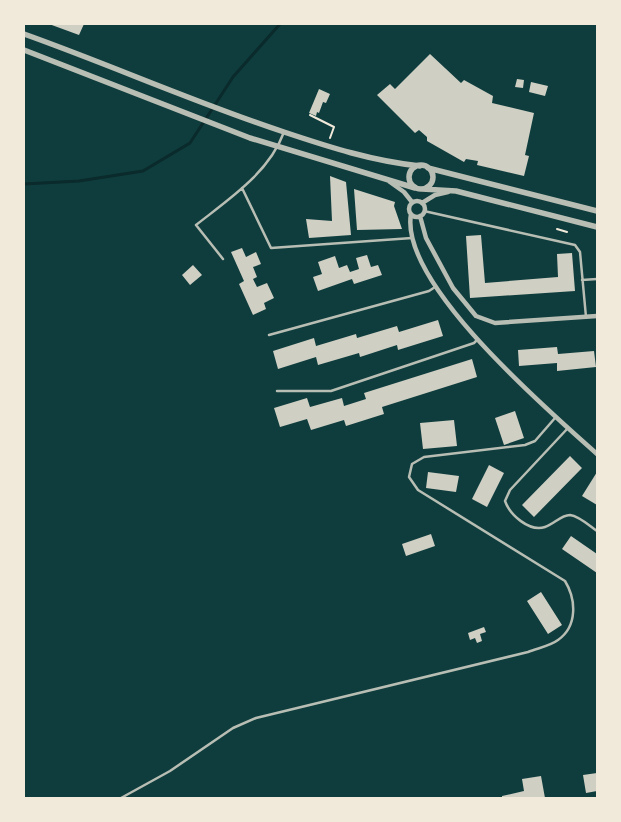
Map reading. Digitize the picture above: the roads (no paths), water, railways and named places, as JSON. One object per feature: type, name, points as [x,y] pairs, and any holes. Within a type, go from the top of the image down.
[{"type":"street","points":[[24,34],[205,104],[347,153],[387,162],[420,166],[597,211]]},
{"type":"street","points":[[24,50],[200,120],[278,147],[415,188],[456,191],[597,227]]},
{"type":"street","points":[[415,188],[410,182],[410,175],[413,169],[420,166]]},
{"type":"street","points":[[422,189],[429,186],[433,179],[428,168]]},
{"type":"street","points":[[383,177],[404,192],[412,202]]},
{"type":"street","points":[[422,203],[435,195],[456,191]]},
{"type":"street","points":[[420,216],[424,211],[422,203],[418,200],[412,202],[409,209],[411,214],[409,227],[412,238],[435,287],[478,339],[597,454]]},
{"type":"street","points":[[411,214],[420,216]]},
{"type":"street","points":[[420,216],[426,238],[444,272],[453,288],[476,316],[495,323],[597,316]]},
{"type":"lane","points":[[223,259],[196,225],[242,188],[267,164],[278,147],[284,132]]},
{"type":"lane","points":[[242,188],[271,248],[412,238]]},
{"type":"lane","points":[[424,211],[575,245],[580,252],[586,317]]},
{"type":"lane","points":[[582,280],[597,279]]},
{"type":"lane","points":[[269,335],[429,291],[435,287]]},
{"type":"lane","points":[[277,390],[331,391],[474,343],[478,339]]},
{"type":"lane","points":[[121,798],[170,771],[233,728],[256,718],[528,652],[558,640],[568,629],[572,618],[571,592],[565,581],[418,490],[409,476],[412,464],[419,459],[441,454],[502,449],[525,445],[535,441],[556,416]]},
{"type":"lane","points":[[568,427],[510,490],[505,501],[511,512],[532,526],[546,527],[570,515],[597,531]]},
{"type":"waterway","points":[[24,184],[79,181],[143,171],[190,143],[233,77],[280,24]]}]
